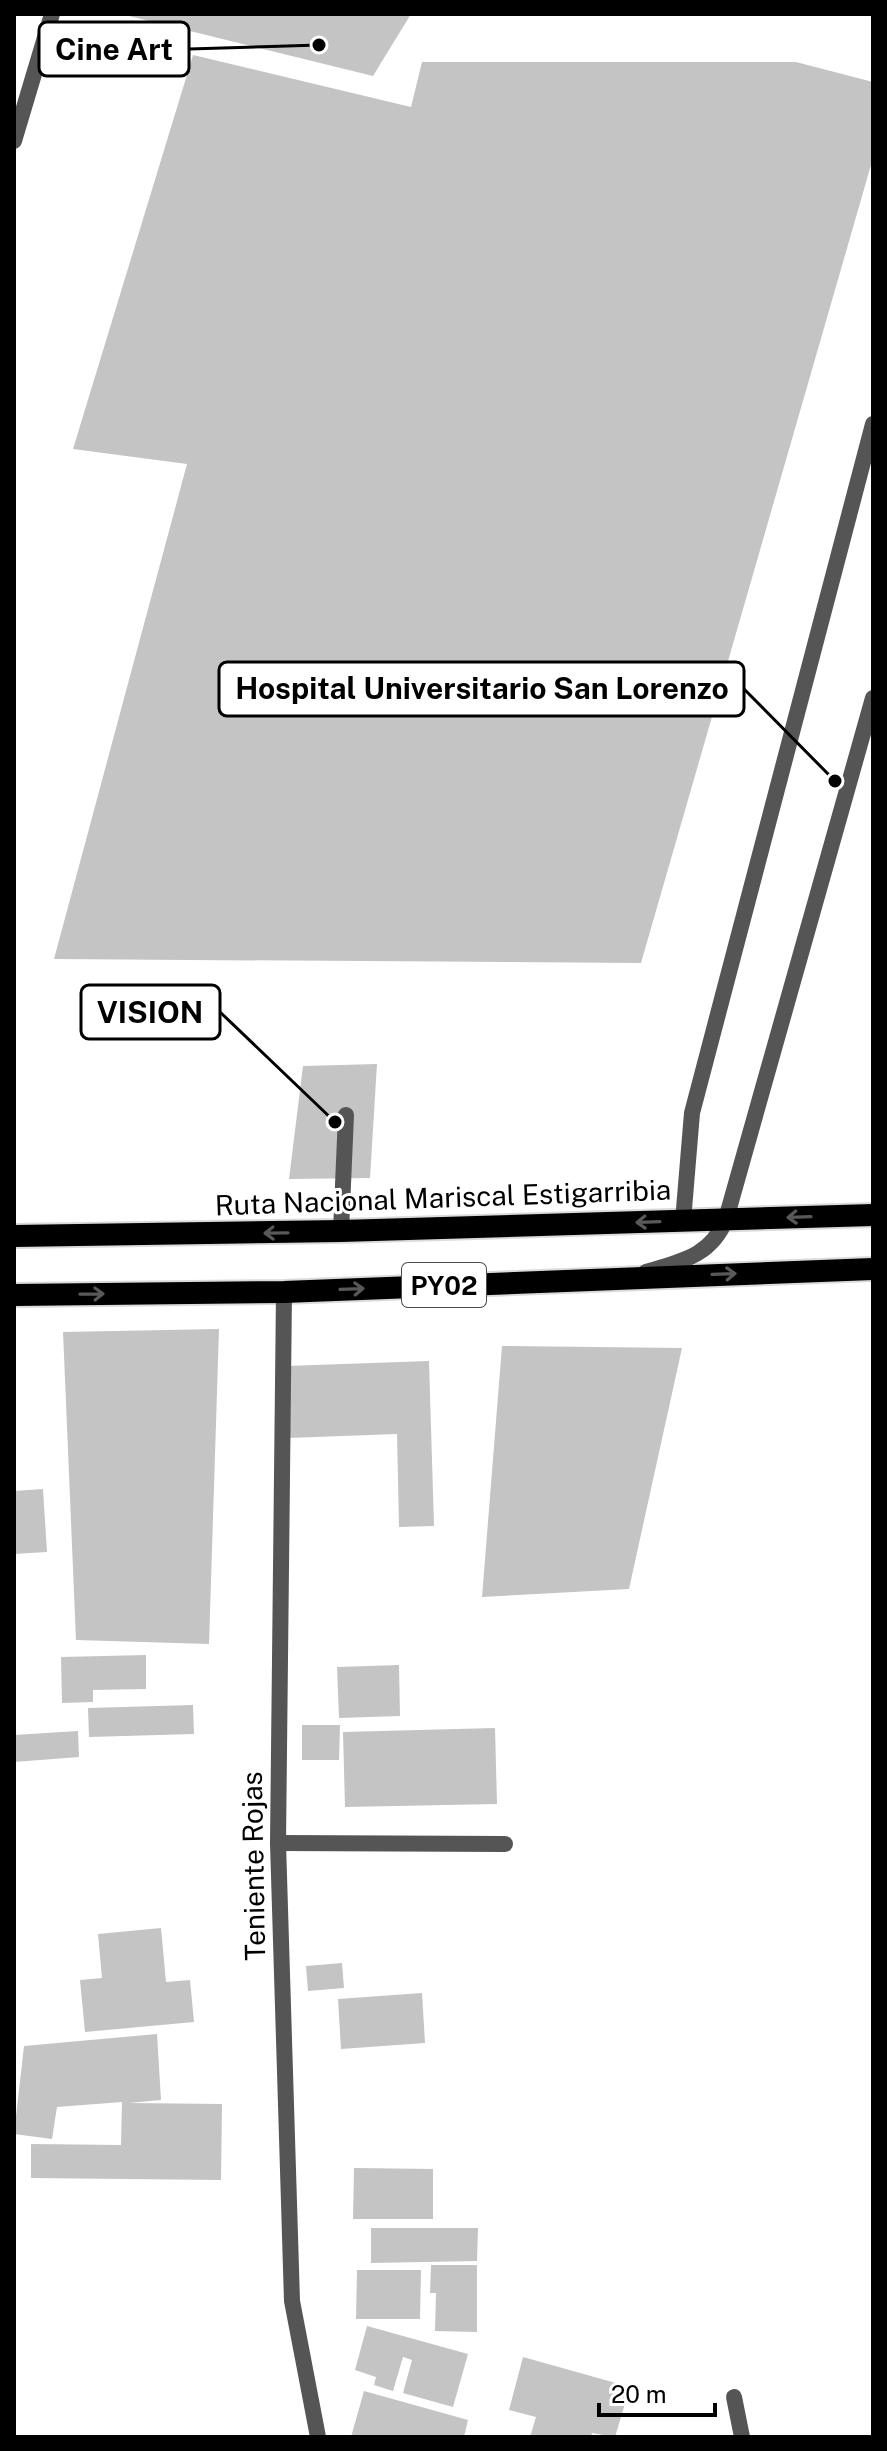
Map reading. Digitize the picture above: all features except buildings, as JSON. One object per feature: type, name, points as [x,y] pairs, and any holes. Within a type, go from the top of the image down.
[{"type":"highway","name":"Ruta Nacional Mariscal Estigarribia","points":[[14,1236],[341,1231],[873,1215]]},
{"type":"highway","name":"PY02","points":[[14,1295],[284,1292],[873,1269]]},
{"type":"street","points":[[14,141],[52,14]]},
{"type":"street","points":[[683,1221],[692,1113],[873,424]]},
{"type":"street","points":[[629,1278],[689,1259],[718,1239],[873,698]]},
{"type":"street","points":[[341,1231],[346,1115]]},
{"type":"street","name":"Teniente Rojas","points":[[284,1292],[278,1843],[292,2301],[318,2437]]},
{"type":"street","points":[[278,1843],[505,1844]]},
{"type":"street","points":[[734,2397],[742,2437]]},
{"type":"place","name":"Cine Art","points":[[319,45]]},
{"type":"place","name":"Hospital Universitario San Lorenzo","points":[[835,781]]},
{"type":"place","name":"VISION","points":[[335,1122]]}]
